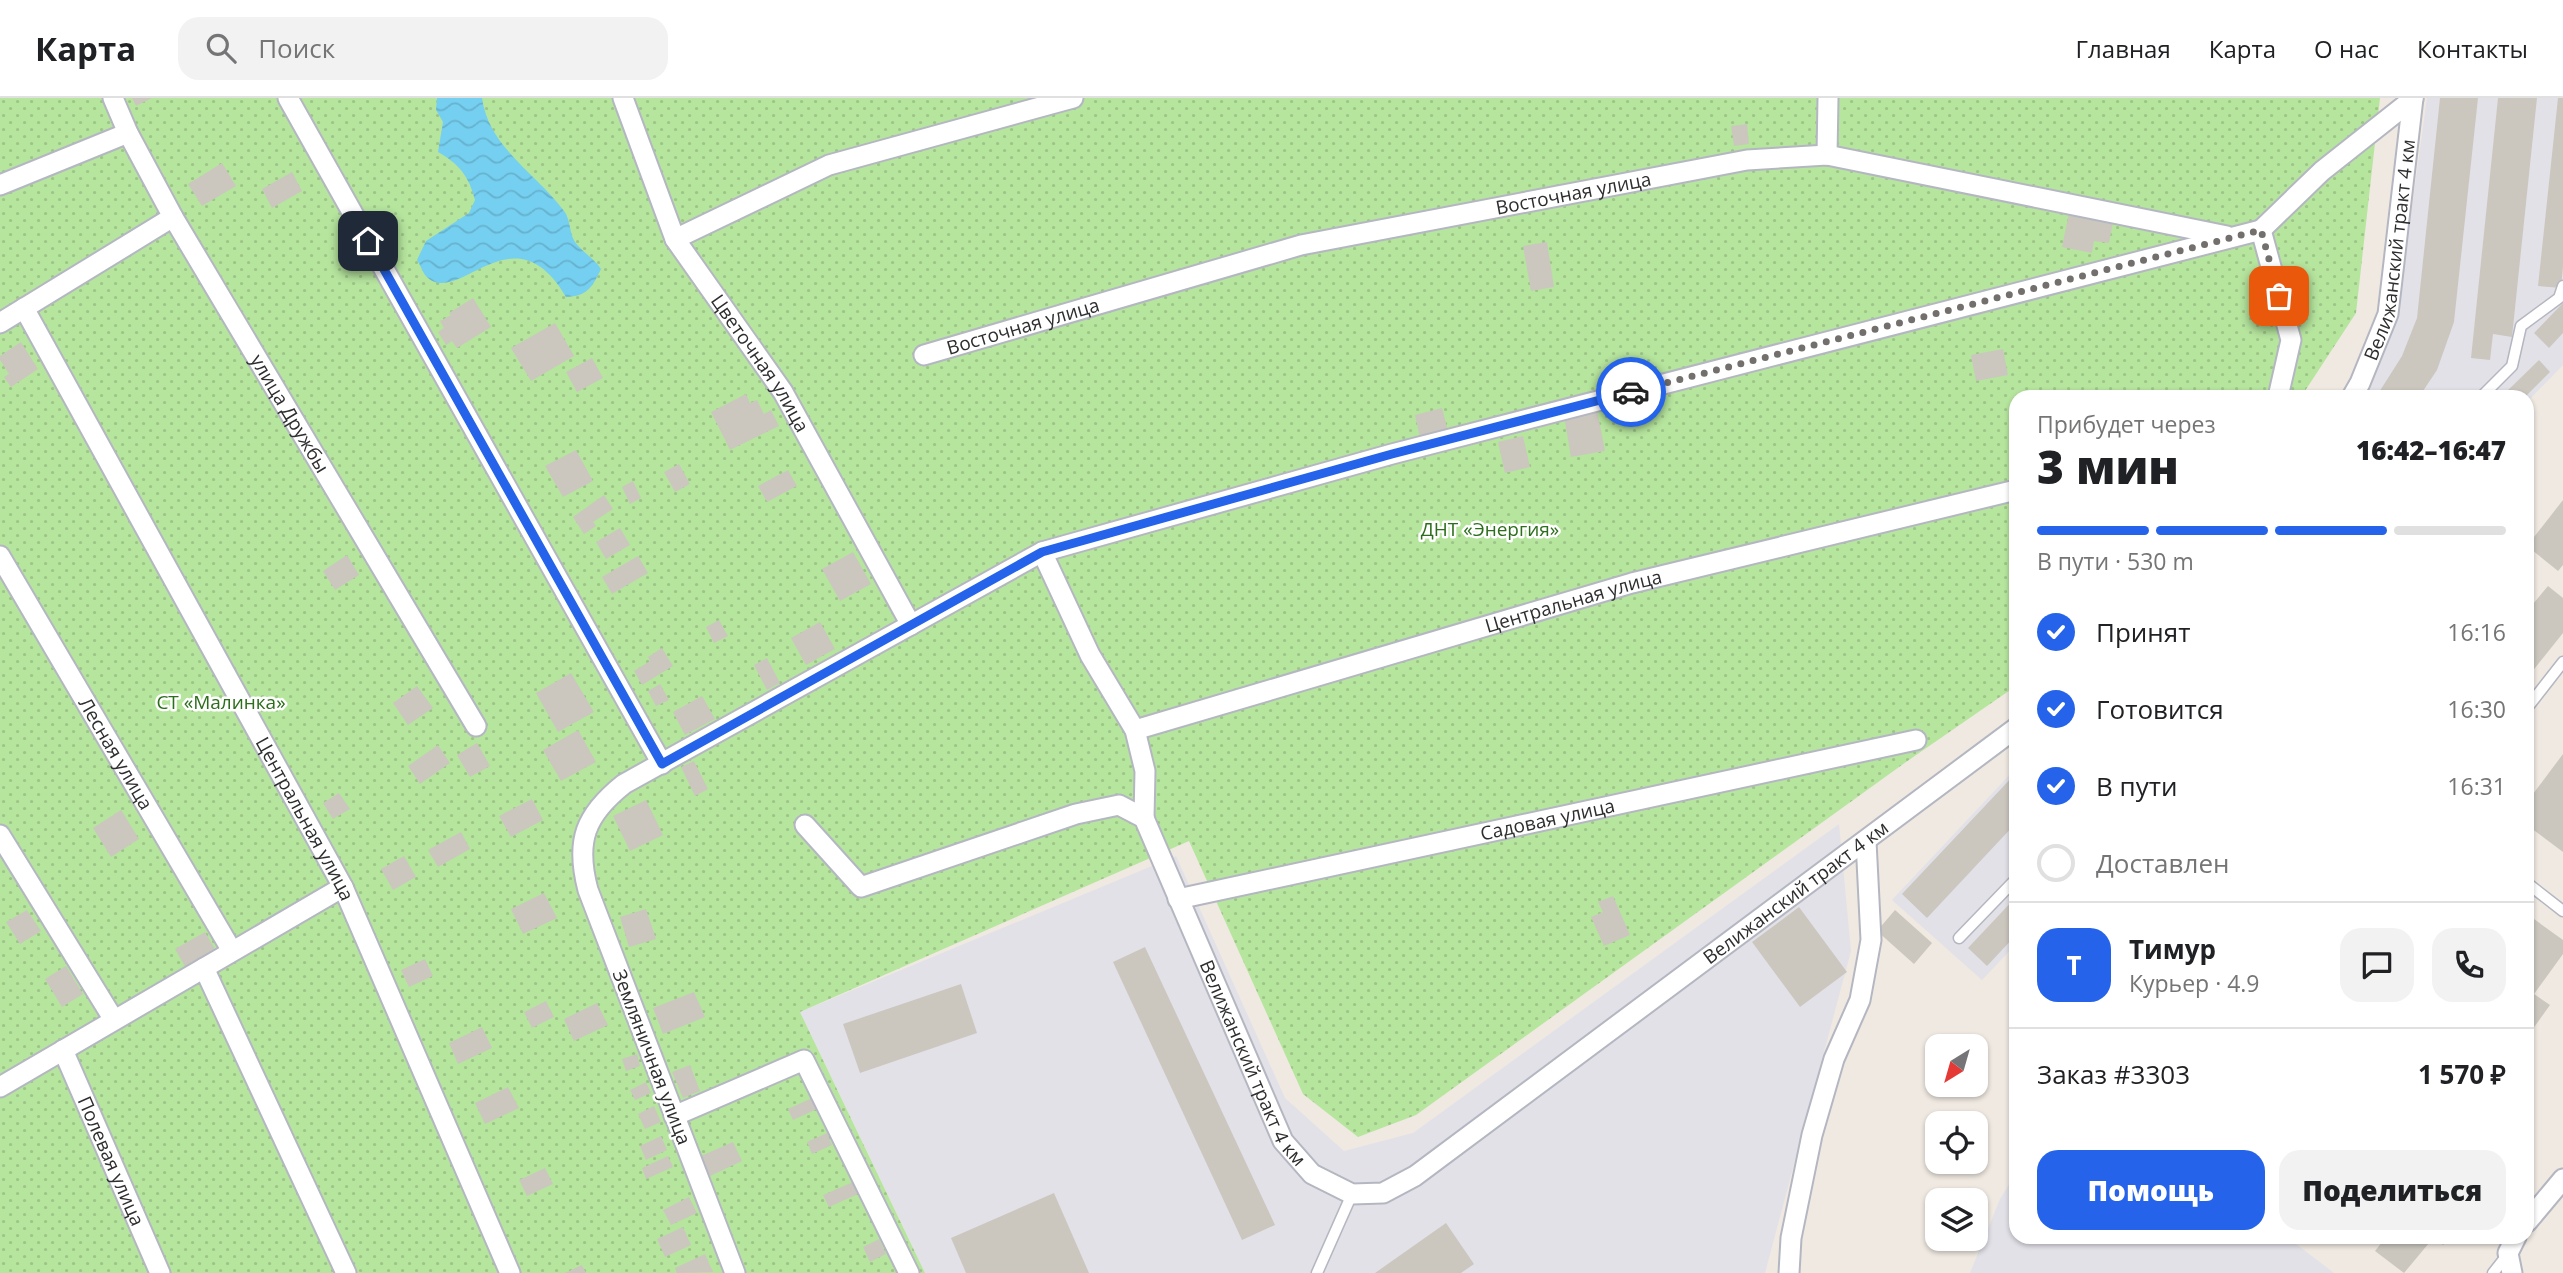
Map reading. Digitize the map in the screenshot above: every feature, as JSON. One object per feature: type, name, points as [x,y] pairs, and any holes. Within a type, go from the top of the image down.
[{"type":"street","name":"улица Дружбы","points":[[113,98],[128,133],[173,217],[475,726]]},
{"type":"street","points":[[288,98],[662,764],[1042,552],[1392,454],[2261,230],[2322,171],[2413,98]]},
{"type":"street","name":"Цветочная улица","points":[[623,98],[675,239],[783,393],[911,625]]},
{"type":"street","points":[[675,239],[829,165],[1073,98]]},
{"type":"street","points":[[1827,155],[1828,98]]},
{"type":"street","name":"Велижанский тракт 4 км","points":[[2356,390],[2388,314],[2413,98]]},
{"type":"street","points":[[0,185],[128,133]]},
{"type":"street","name":"Восточная улица","points":[[924,355],[1301,245],[1746,160],[1827,155],[2231,237]]},
{"type":"street","points":[[0,323],[173,217]]},
{"type":"street","points":[[2261,230],[2291,340],[2280,390]]},
{"type":"street","name":"Центральная улица","points":[[24,309],[343,887],[510,1273]]},
{"type":"street","name":"Центральная улица","points":[[1135,730],[1632,583],[2009,492]]},
{"type":"street","points":[[805,825],[861,887],[1076,814],[1119,805],[1144,817],[1145,771],[1135,730],[1090,655],[1042,552]]},
{"type":"street","name":"Лесная улица","points":[[0,556],[232,951]]},
{"type":"street","name":"Велижанский тракт 4 км","points":[[1144,817],[1283,1141],[1312,1174],[1352,1194],[1383,1193],[1415,1177],[2009,733]]},
{"type":"street","name":"Садовая улица","points":[[1178,899],[1916,740]]},
{"type":"street","name":"Земляничная улица","points":[[662,764],[639,774],[599,806],[583,839],[582,866],[588,890],[734,1273]]},
{"type":"street","points":[[0,835],[114,1020]]},
{"type":"street","points":[[1789,1273],[1791,1238],[1812,1135],[1834,1059],[1860,1000],[1871,940],[1867,841]]},
{"type":"street","points":[[0,1087],[343,887]]},
{"type":"street","points":[[204,968],[346,1273]]},
{"type":"street","name":"Полевая улица","points":[[63,1050],[160,1273]]},
{"type":"street","points":[[674,1116],[804,1060],[909,1273]]},
{"type":"street","points":[[2534,1214],[2563,1179]]},
{"type":"street","points":[[2512,1245],[2512,1273]]},
{"type":"lane","points":[[2489,390],[2512,366],[2521,326],[2558,298],[2563,286]]},
{"type":"lane","points":[[2534,699],[2563,662]]},
{"type":"lane","points":[[1959,938],[2009,886]]},
{"type":"lane","points":[[2534,888],[2563,911]]},
{"type":"lane","points":[[1317,1273],[1352,1194]]},
{"type":"lane","points":[[2493,1273],[2512,1245]]},
{"type":"shaded area","points":[[2427,98],[2563,98],[2563,365],[2534,395],[2534,390],[2363,390],[2396,323]]},
{"type":"shaded area","points":[[2009,775],[2009,951],[1982,980],[1892,900]]},
{"type":"shaded area","points":[[1839,824],[1851,951],[1765,1273],[925,1273],[800,1012],[1176,856],[1285,1098],[1344,1151],[1413,1133]]},
{"type":"shaded area","points":[[2009,1184],[2009,1244],[2296,1244],[2334,1273],[1970,1273],[1979,1251],[1988,1251],[1988,1229]]},
{"type":"green space","name":"ДНТ «Энергия»","points":[[0,98],[2380,98],[2356,313],[2306,390],[2009,390],[2009,691],[1416,1115],[1358,1137],[1303,1094],[1189,841],[800,1012],[925,1273],[0,1273]]},
{"type":"water","points":[[437,98],[482,98],[486,116],[504,146],[553,197],[568,218],[575,242],[601,269],[588,290],[566,297],[546,271],[526,260],[506,259],[453,281],[438,283],[425,275],[417,260],[426,241],[469,213],[475,200],[462,171],[438,152],[443,122],[436,110]]},
{"type":"building","points":[[132,98],[152,98],[136,106]]},
{"type":"building","points":[[2440,98],[2478,98],[2454,322],[2437,370],[2424,390],[2380,390],[2402,356],[2417,318]]},
{"type":"building","points":[[2498,98],[2537,98],[2512,337],[2493,334],[2490,360],[2471,358]]},
{"type":"building","points":[[2558,98],[2563,98],[2561,288],[2538,286]]},
{"type":"building","points":[[1747,124],[1749,144],[1734,146],[1731,126]]},
{"type":"building","points":[[222,163],[236,186],[202,206],[188,184]]},
{"type":"building","points":[[292,172],[302,191],[272,208],[262,189]]},
{"type":"building","points":[[2069,213],[2113,222],[2109,243],[2094,241],[2092,253],[2062,247]]},
{"type":"building","points":[[1547,242],[1554,287],[1531,291],[1523,246]]},
{"type":"building","points":[[473,298],[491,327],[457,348],[452,341],[446,345],[438,332],[444,328],[440,321]]},
{"type":"building","points":[[2563,303],[2563,333],[2549,348],[2534,333]]},
{"type":"building","points":[[555,323],[574,356],[531,381],[511,348]]},
{"type":"building","points":[[21,342],[38,369],[11,387],[4,377],[9,374],[0,356]]},
{"type":"building","points":[[2003,349],[2008,375],[1976,381],[1971,355]]},
{"type":"building","points":[[592,358],[603,378],[577,392],[566,372]]},
{"type":"building","points":[[2539,360],[2550,372],[2532,390],[2508,390]]},
{"type":"building","points":[[746,394],[750,403],[757,400],[764,414],[771,410],[779,426],[730,450],[711,412]]},
{"type":"building","points":[[1442,408],[1448,431],[1420,438],[1415,415]]},
{"type":"building","points":[[1597,410],[1605,451],[1571,457],[1564,416]]},
{"type":"building","points":[[1523,436],[1530,467],[1505,473],[1498,442]]},
{"type":"building","points":[[576,450],[593,481],[563,497],[545,466]]},
{"type":"building","points":[[679,464],[690,484],[675,492],[664,472]]},
{"type":"building","points":[[788,470],[797,486],[767,502],[758,486]]},
{"type":"building","points":[[633,481],[641,498],[630,504],[622,487]]},
{"type":"building","points":[[604,495],[613,509],[593,522],[596,526],[584,534],[573,517]]},
{"type":"building","points":[[2563,500],[2563,565],[2558,571],[2534,552],[2534,537]]},
{"type":"building","points":[[620,528],[630,545],[606,559],[596,542]]},
{"type":"building","points":[[853,552],[871,584],[840,601],[822,569]]},
{"type":"building","points":[[347,555],[359,575],[335,590],[323,571]]},
{"type":"building","points":[[638,556],[648,573],[612,594],[602,577]]},
{"type":"building","points":[[2548,586],[2563,598],[2563,633],[2534,669],[2534,603]]},
{"type":"building","points":[[719,620],[728,636],[714,643],[706,627]]},
{"type":"building","points":[[820,622],[835,649],[806,665],[791,638]]},
{"type":"building","points":[[662,648],[673,666],[642,685],[634,671],[650,661],[648,657]]},
{"type":"building","points":[[767,658],[780,683],[767,690],[754,665]]},
{"type":"building","points":[[571,673],[594,712],[558,732],[536,693]]},
{"type":"building","points":[[660,684],[669,700],[656,706],[648,691]]},
{"type":"building","points":[[417,686],[433,708],[408,725],[393,703]]},
{"type":"building","points":[[702,696],[715,719],[685,735],[673,712]]},
{"type":"building","points":[[578,730],[596,762],[561,781],[543,750]]},
{"type":"building","points":[[477,743],[490,766],[470,777],[457,755]]},
{"type":"building","points":[[438,745],[450,763],[420,784],[408,766]]},
{"type":"building","points":[[2563,754],[2563,852],[2534,830],[2534,793]]},
{"type":"building","points":[[694,761],[708,789],[695,796],[681,767]]},
{"type":"building","points":[[2009,780],[2009,830],[1927,918],[1902,894]]},
{"type":"building","points":[[339,793],[350,809],[333,819],[323,803]]},
{"type":"building","points":[[532,799],[543,820],[511,837],[499,816]]},
{"type":"building","points":[[646,800],[663,835],[630,851],[613,816]]},
{"type":"building","points":[[121,810],[139,839],[111,857],[93,828]]},
{"type":"building","points":[[461,832],[470,849],[438,867],[428,850]]},
{"type":"building","points":[[404,856],[416,877],[393,890],[381,869]]},
{"type":"building","points":[[544,893],[557,918],[523,934],[511,909]]},
{"type":"building","points":[[1613,896],[1630,935],[1604,946],[1591,917],[1603,912],[1598,902]]},
{"type":"building","points":[[2009,904],[2009,942],[1987,966],[1968,948]]},
{"type":"building","points":[[1799,907],[1847,972],[1800,1007],[1752,942]]},
{"type":"building","points":[[646,909],[656,939],[629,947],[620,917]]},
{"type":"building","points":[[27,910],[41,931],[20,944],[6,922]]},
{"type":"building","points":[[1895,910],[1932,943],[1914,964],[1877,931]]},
{"type":"building","points":[[2534,919],[2563,940],[2563,954],[2534,994]]},
{"type":"building","points":[[205,932],[217,953],[187,970],[175,949]]},
{"type":"building","points":[[1145,947],[1275,1225],[1242,1240],[1113,962]]},
{"type":"building","points":[[425,959],[433,976],[409,987],[401,970]]},
{"type":"building","points":[[66,966],[83,994],[62,1007],[45,979]]},
{"type":"building","points":[[961,984],[977,1033],[860,1073],[843,1024]]},
{"type":"building","points":[[694,992],[705,1017],[663,1034],[653,1008]]},
{"type":"building","points":[[2534,994],[2550,1005],[2534,1027]]},
{"type":"building","points":[[546,1001],[554,1017],[532,1028],[524,1012]]},
{"type":"building","points":[[597,1003],[608,1025],[574,1041],[564,1019]]},
{"type":"building","points":[[482,1027],[492,1048],[458,1064],[449,1043]]},
{"type":"building","points":[[637,1054],[640,1066],[626,1071],[622,1059]]},
{"type":"building","points":[[690,1065],[700,1091],[683,1098],[672,1072]]},
{"type":"building","points":[[646,1082],[651,1093],[635,1100],[630,1090]]},
{"type":"building","points":[[508,1087],[519,1108],[485,1124],[475,1103]]},
{"type":"building","points":[[812,1098],[817,1109],[793,1120],[788,1109]]},
{"type":"building","points":[[654,1106],[661,1122],[645,1129],[638,1114]]},
{"type":"building","points":[[827,1133],[832,1145],[812,1154],[807,1142]]},
{"type":"building","points":[[661,1136],[667,1150],[646,1160],[640,1146]]},
{"type":"building","points":[[733,1142],[742,1161],[710,1176],[701,1156]]},
{"type":"building","points":[[668,1156],[673,1167],[646,1179],[642,1168]]},
{"type":"building","points":[[545,1168],[553,1184],[527,1196],[519,1180]]},
{"type":"building","points":[[853,1182],[858,1194],[829,1207],[823,1195]]},
{"type":"building","points":[[1054,1193],[1089,1273],[966,1273],[951,1238]]},
{"type":"building","points":[[689,1197],[697,1213],[671,1225],[663,1210]]},
{"type":"building","points":[[1446,1223],[1474,1264],[1461,1273],[1375,1273]]},
{"type":"building","points":[[683,1227],[691,1245],[665,1257],[657,1239]]},
{"type":"building","points":[[879,1239],[886,1254],[870,1262],[863,1247]]},
{"type":"building","points":[[2380,1244],[2428,1244],[2404,1273],[2375,1251]]},
{"type":"building","points":[[705,1254],[713,1272],[677,1273],[675,1268]]},
{"type":"building","points":[[582,1265],[586,1273],[565,1273]]},
{"type":"way so far","points":[[1631,392],[2261,230],[2279,296]]},
{"type":"route","points":[[368,241],[662,764],[1042,552],[1392,454],[1631,392]]},
{"type":"park label","name":"CТ «Малинка»","points":[[221,702]]}]
